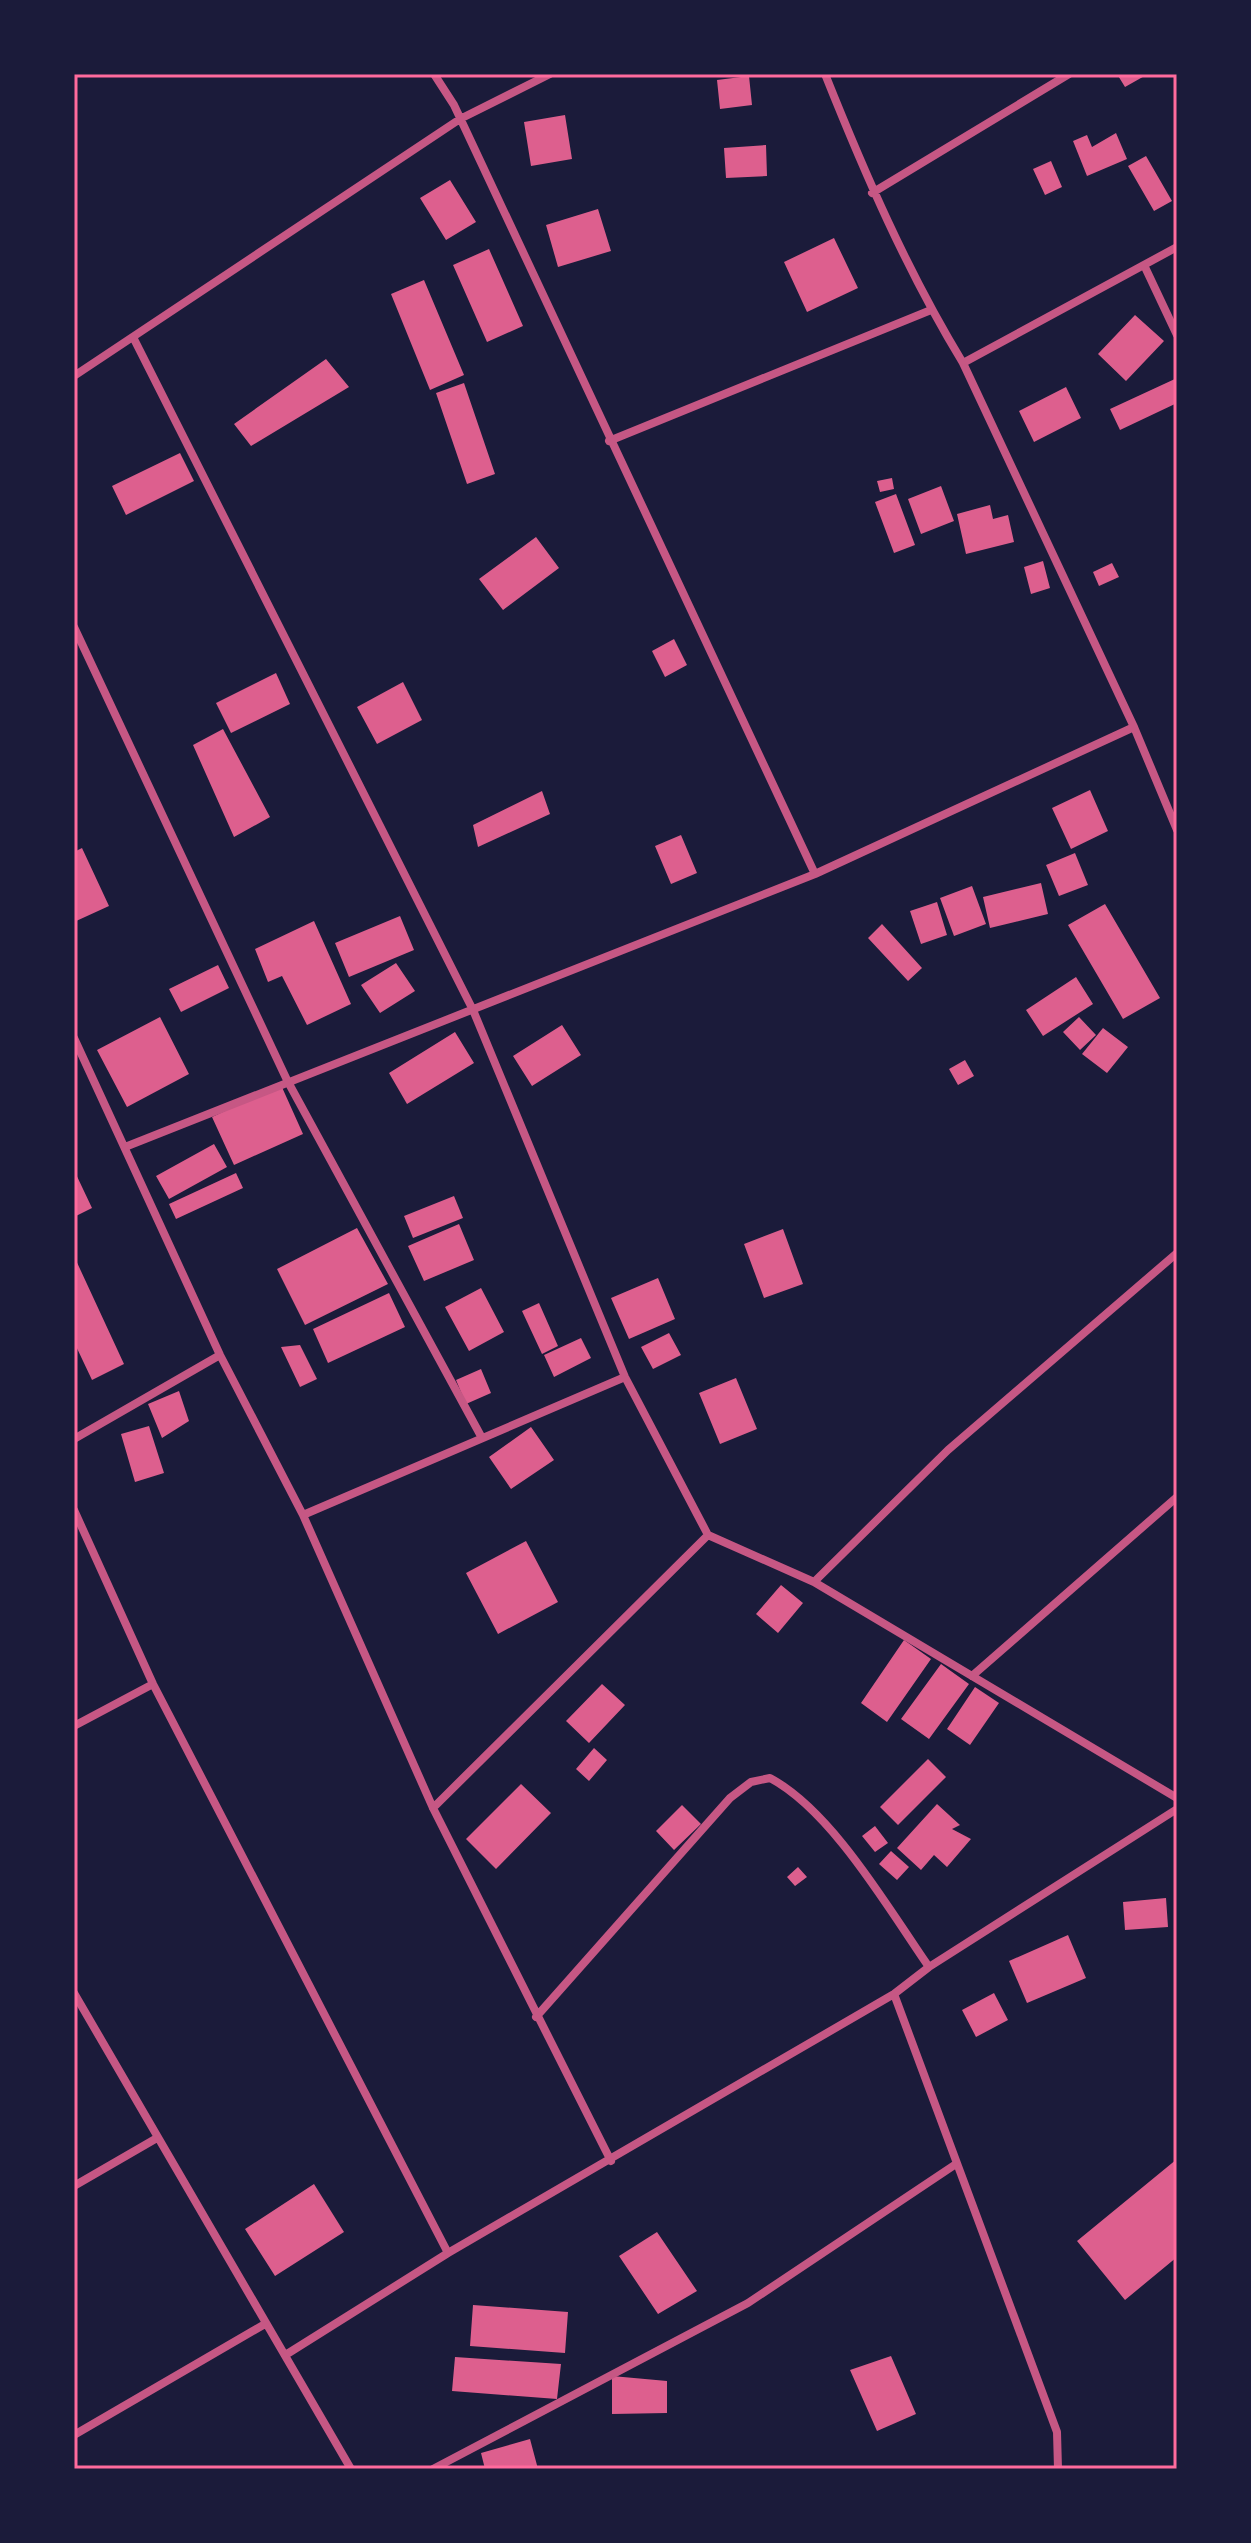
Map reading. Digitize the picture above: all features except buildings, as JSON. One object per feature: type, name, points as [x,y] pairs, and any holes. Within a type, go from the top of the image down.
[{"type":"street","points":[[434,74],[460,119],[815,874]]},
{"type":"street","points":[[74,376],[134,339],[460,119],[550,74]]},
{"type":"street","points":[[825,74],[872,193],[931,310],[963,363],[1134,727],[1177,830]]},
{"type":"street","points":[[872,193],[1053,78],[1069,74]]},
{"type":"street","points":[[963,363],[1177,247]]},
{"type":"street","points":[[1144,265],[1177,335]]},
{"type":"street","points":[[609,441],[931,310]]},
{"type":"street","points":[[134,339],[473,1010],[625,1377],[708,1535],[814,1582],[1177,1798]]},
{"type":"street","points":[[74,627],[287,1080],[482,1438]]},
{"type":"street","points":[[125,1147],[287,1080],[815,874],[1134,727]]},
{"type":"street","points":[[74,1038],[220,1355],[303,1515],[433,1808],[611,2161]]},
{"type":"street","points":[[814,1582],[948,1450],[1177,1253]]},
{"type":"street","points":[[74,1439],[220,1355]]},
{"type":"street","points":[[303,1515],[625,1377]]},
{"type":"street","points":[[972,1676],[1177,1497]]},
{"type":"street","points":[[74,1510],[153,1684],[448,2253]]},
{"type":"street","points":[[433,1808],[708,1535]]},
{"type":"street","points":[[74,1726],[153,1684]]},
{"type":"street","points":[[536,2017],[730,1798],[751,1782],[770,1778],[796,1792],[835,1838],[929,1967]]},
{"type":"street","points":[[287,2354],[448,2253],[894,1994],[929,1967],[1177,1809]]},
{"type":"street","points":[[74,1993],[265,2324],[287,2354],[351,2469]]},
{"type":"street","points":[[894,1994],[1057,2432],[1058,2469]]},
{"type":"street","points":[[74,2186],[157,2138]]},
{"type":"street","points":[[433,2469],[748,2303],[956,2164]]},
{"type":"street","points":[[74,2435],[265,2324]]}]
